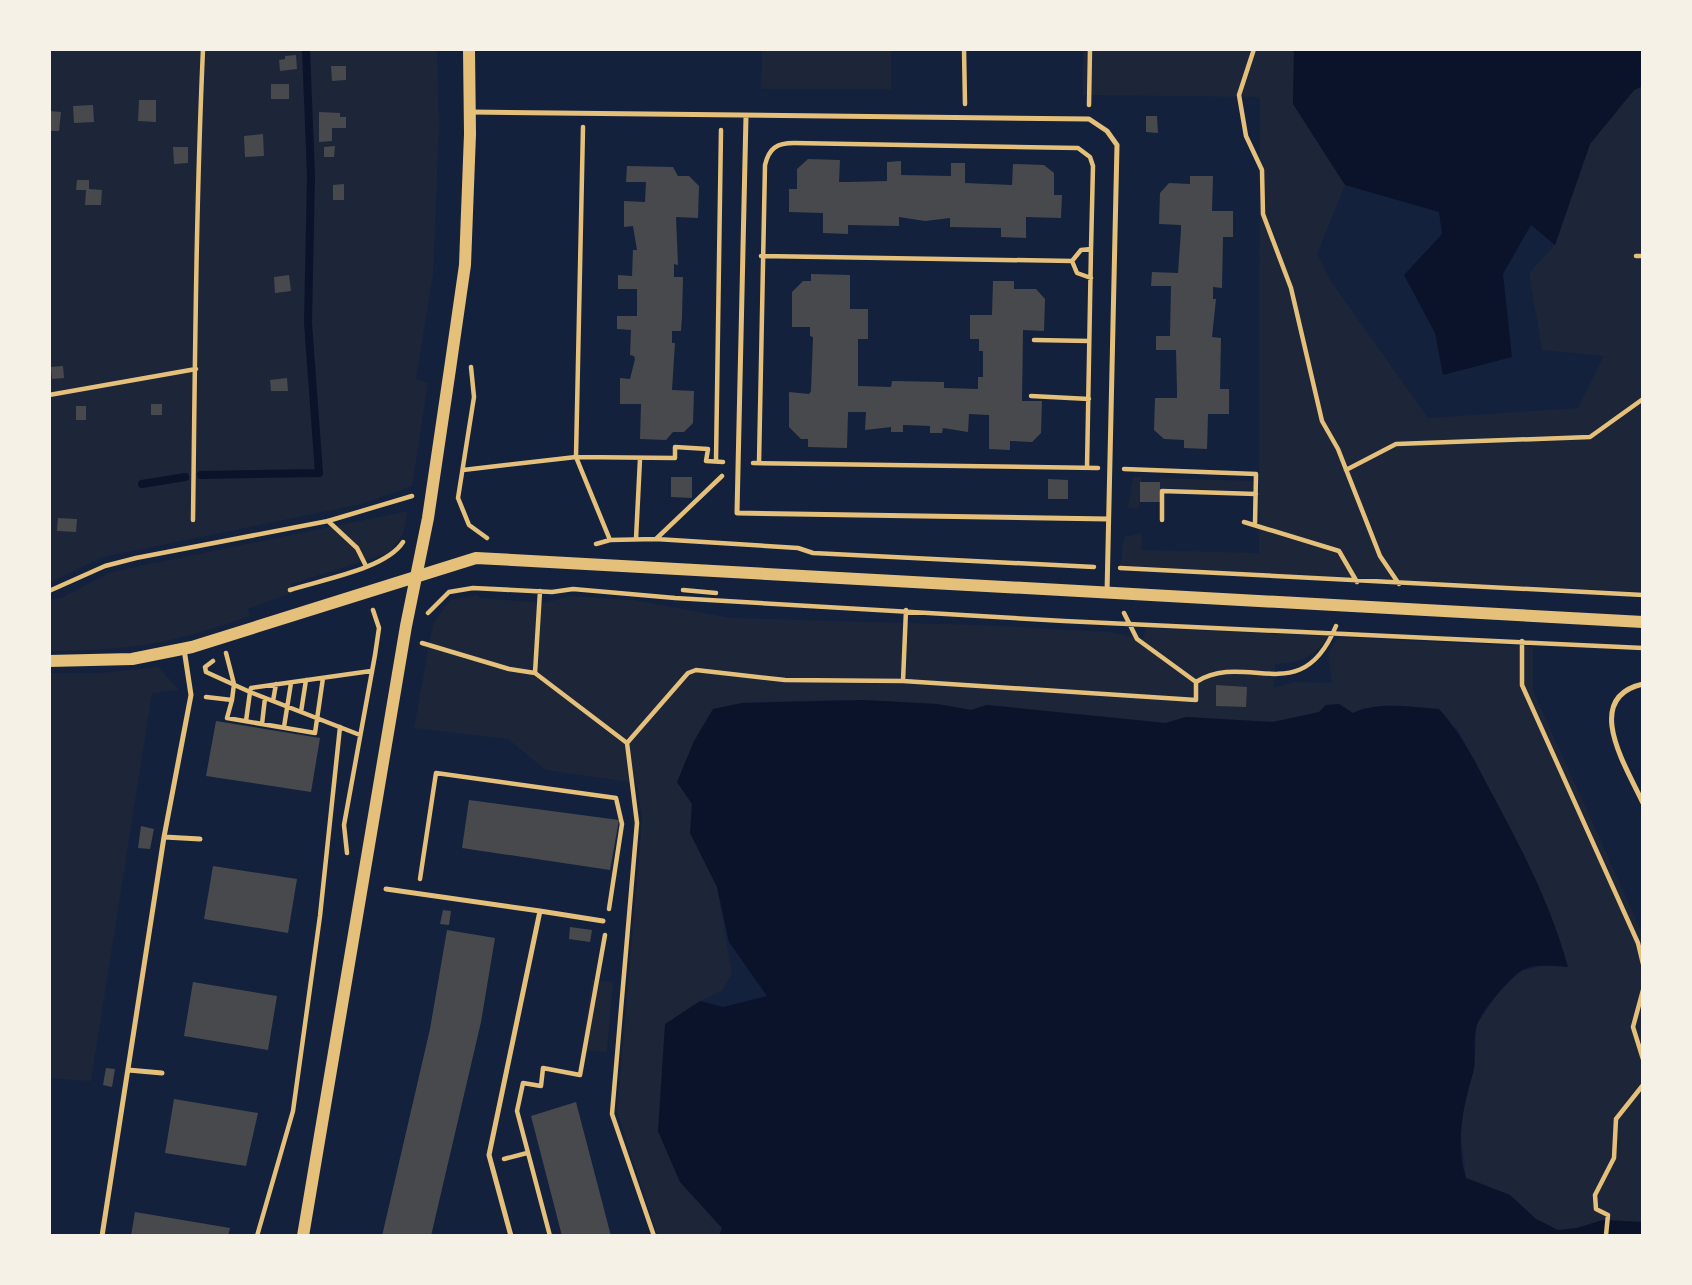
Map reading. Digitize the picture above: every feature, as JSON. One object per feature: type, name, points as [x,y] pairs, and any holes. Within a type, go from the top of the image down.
[{"type":"street","points":[[303,1236],[415,576],[428,518],[465,265],[471,112],[469,49]]},
{"type":"street","points":[[49,661],[132,659],[184,649],[415,576],[484,558],[1643,622]]},
{"type":"lane","points":[[471,112],[1089,120],[1107,131],[1117,145],[1107,593]]},
{"type":"lane","points":[[746,116],[737,513],[1108,519]]},
{"type":"lane","points":[[102,1236],[164,836],[191,695],[184,649]]},
{"type":"lane","points":[[1643,684],[1622,693],[1611,707],[1610,722],[1643,803]]},
{"type":"lane","points":[[164,836],[200,839]]},
{"type":"lane","points":[[386,889],[603,921]]},
{"type":"lane","points":[[511,1236],[489,1155],[540,911]]},
{"type":"lane","points":[[128,1070],[162,1073]]},
{"type":"path","points":[[193,520],[197,369],[197,193],[202,49]]},
{"type":"path","points":[[964,49],[965,94]]},
{"type":"path","points":[[1089,120],[1090,49]]},
{"type":"path","points":[[1254,49],[1239,95],[1246,136],[1262,170],[1263,214],[1292,288],[1310,360],[1316,404],[1346,470],[1367,529],[1399,584]]},
{"type":"path","points":[[583,115],[576,457],[610,540],[656,539],[799,548],[813,553],[1643,595]]},
{"type":"path","points":[[716,461],[721,117]]},
{"type":"path","points":[[759,463],[767,156],[782,143],[793,143],[1078,148],[1090,157],[1093,166],[1087,468]]},
{"type":"path","points":[[1072,261],[1081,250],[1091,249]]},
{"type":"path","points":[[743,256],[1072,261]]},
{"type":"path","points":[[1636,256],[1643,256]]},
{"type":"path","points":[[1072,261],[1077,273],[1091,278]]},
{"type":"path","points":[[1034,340],[1089,341]]},
{"type":"path","points":[[49,395],[197,369]]},
{"type":"path","points":[[1031,396],[1088,399]]},
{"type":"path","points":[[1346,470],[1396,444],[1590,437],[1643,399]]},
{"type":"path","points":[[477,538],[477,533],[466,520],[456,497],[463,470],[576,457],[676,458],[675,447],[708,449],[706,461],[726,462],[724,475],[656,539]]},
{"type":"path","points":[[636,539],[640,459]]},
{"type":"path","points":[[748,463],[1087,468],[1256,474],[1255,525]]},
{"type":"path","points":[[1162,520],[1162,491],[1256,494]]},
{"type":"path","points":[[49,591],[105,566],[328,521],[415,495],[412,509]]},
{"type":"path","points":[[328,521],[357,548],[366,566]]},
{"type":"path","points":[[1244,522],[1339,551],[1357,582]]},
{"type":"path","points":[[290,590],[391,557],[406,536]]},
{"type":"path","points":[[426,624],[427,614],[449,592],[473,585],[540,591],[573,589],[675,598],[1127,623],[1643,648]]},
{"type":"path","points":[[535,673],[540,591]]},
{"type":"path","points":[[348,864],[344,825],[379,628],[373,610]]},
{"type":"path","points":[[903,681],[906,610]]},
{"type":"path","points":[[1125,614],[1137,639],[1196,682]]},
{"type":"path","points":[[1196,682],[1211,672],[1287,673],[1307,666],[1319,656],[1336,626]]},
{"type":"path","points":[[421,652],[424,633]]},
{"type":"path","points":[[1522,636],[1522,685],[1638,943],[1643,964]]},
{"type":"path","points":[[422,643],[509,669]]},
{"type":"path","points":[[323,678],[317,718],[315,733],[228,718],[234,684],[226,653],[205,667],[206,672],[234,684],[250,692],[287,706],[301,712],[317,718],[360,735]]},
{"type":"path","points":[[375,655],[382,656]]},
{"type":"path","points":[[626,743],[688,673],[707,670],[762,679],[903,681],[1196,700],[1196,682]]},
{"type":"path","points":[[246,721],[251,688],[372,671]]},
{"type":"path","points":[[301,712],[306,681]]},
{"type":"path","points":[[284,727],[291,682]]},
{"type":"path","points":[[273,701],[276,684]]},
{"type":"path","points":[[191,695],[232,700]]},
{"type":"path","points":[[262,724],[265,698]]},
{"type":"path","points":[[257,1236],[293,1111],[320,916],[340,727]]},
{"type":"path","points":[[1643,990],[1633,1027],[1643,1059]]},
{"type":"path","points":[[1606,1235],[1608,1215],[1596,1209],[1595,1195],[1614,1158],[1616,1119],[1643,1084]]},
{"type":"path","points":[[491,1162],[527,1153]]},
{"type":"shaded area","points":[[49,49],[437,49],[439,124],[433,275],[416,379],[428,383],[412,486],[362,504],[103,557],[49,583]]},
{"type":"shaded area","points":[[762,49],[891,49],[891,89],[761,89]]},
{"type":"shaded area","points":[[1083,49],[1294,49],[1293,104],[1345,185],[1317,254],[1330,280],[1428,418],[1578,408],[1604,356],[1542,350],[1529,273],[1555,245],[1590,144],[1634,90],[1643,86],[1643,592],[1120,566],[1124,537],[1142,533],[1141,550],[1259,553],[1260,97],[1083,95]]},
{"type":"shaded area","points":[[1294,49],[1643,49],[1643,86],[1634,90],[1590,144],[1555,245],[1531,225],[1503,274],[1512,357],[1443,375],[1435,333],[1404,275],[1442,234],[1439,212],[1345,185],[1293,104]]},
{"type":"shaded area","points":[[1133,477],[1142,477],[1139,509],[1128,507]]},
{"type":"shaded area","points":[[1160,478],[1253,481],[1253,491],[1160,488]]},
{"type":"shaded area","points":[[408,511],[403,534],[389,553],[291,584],[294,592],[248,609],[250,616],[198,633],[151,644],[49,651],[49,600],[61,598],[111,572]]},
{"type":"shaded area","points":[[478,595],[479,598],[545,603],[570,596],[634,600],[731,618],[979,625],[1110,632],[1143,639],[1146,628],[1329,636],[1306,658],[1275,664],[1274,688],[1294,682],[1332,683],[1328,653],[1339,637],[1533,647],[1533,691],[1643,935],[1643,1222],[1603,1220],[1577,1228],[1558,1230],[1536,1219],[1510,1195],[1466,1178],[1461,1136],[1464,1098],[1474,1069],[1477,1024],[1497,995],[1521,971],[1543,966],[1568,967],[1528,864],[1457,728],[1363,708],[1353,713],[1339,704],[1326,705],[1319,712],[1273,722],[1186,717],[1166,723],[987,705],[971,710],[937,704],[863,700],[792,701],[742,703],[713,710],[677,782],[692,804],[691,833],[717,887],[732,973],[722,991],[700,1001],[658,1131],[680,1182],[722,1228],[719,1236],[658,1236],[617,1112],[642,820],[637,783],[546,770],[508,739],[414,728],[433,624],[450,600]]},
{"type":"shaded area","points":[[158,667],[179,690],[152,693],[91,1081],[49,1078],[49,673],[101,673]]},
{"type":"shaded area","points":[[863,700],[937,704],[971,710],[987,705],[1166,723],[1186,717],[1273,722],[1319,712],[1326,705],[1339,704],[1353,713],[1384,706],[1439,709],[1467,748],[1524,855],[1553,921],[1568,967],[1538,966],[1521,971],[1503,988],[1477,1025],[1474,1067],[1466,1099],[1461,1138],[1466,1178],[1510,1195],[1536,1219],[1558,1230],[1577,1228],[1603,1220],[1643,1222],[1643,1236],[719,1236],[722,1228],[680,1182],[658,1131],[665,1024],[700,1001],[723,1007],[767,996],[729,942],[717,887],[690,833],[692,804],[677,782],[694,741],[713,709],[742,703]]},
{"type":"shaded area","points":[[592,980],[613,982],[607,1052],[582,1050]]},
{"type":"building","points":[[296,55],[297,69],[280,71],[279,60],[285,59],[285,56]]},
{"type":"building","points":[[331,66],[346,66],[346,80],[332,81]]},
{"type":"building","points":[[271,84],[289,84],[289,99],[271,99]]},
{"type":"building","points":[[139,100],[156,100],[156,122],[138,121]]},
{"type":"building","points":[[93,105],[94,122],[74,123],[73,106]]},
{"type":"building","points":[[50,111],[61,112],[59,131],[49,131]]},
{"type":"building","points":[[319,112],[340,113],[340,117],[346,117],[346,128],[332,128],[332,141],[319,142]]},
{"type":"building","points":[[1146,116],[1157,116],[1158,133],[1146,132]]},
{"type":"building","points":[[263,134],[264,156],[245,157],[244,136]]},
{"type":"building","points":[[335,146],[334,157],[324,157],[324,147]]},
{"type":"building","points":[[173,147],[188,147],[188,163],[174,164]]},
{"type":"building","points":[[808,159],[840,160],[839,182],[887,181],[887,162],[901,161],[901,175],[951,176],[951,163],[965,163],[965,183],[1012,185],[1013,164],[1044,165],[1054,173],[1054,195],[1062,195],[1061,218],[1026,217],[1026,238],[1001,237],[1001,228],[950,227],[950,218],[925,221],[899,217],[899,226],[848,225],[848,234],[823,233],[823,213],[789,212],[789,189],[797,189],[797,169]]},
{"type":"building","points":[[627,166],[673,167],[678,176],[689,176],[699,186],[698,218],[676,217],[678,265],[674,264],[674,277],[683,277],[682,317],[681,331],[672,331],[672,343],[675,343],[672,390],[694,391],[693,423],[684,432],[673,432],[666,440],[640,439],[641,404],[620,404],[620,378],[630,379],[635,359],[630,355],[631,330],[617,329],[617,316],[637,316],[637,289],[618,289],[618,275],[632,276],[633,250],[637,250],[633,226],[624,227],[624,201],[645,202],[646,182],[626,182]]},
{"type":"building","points":[[1190,176],[1213,176],[1212,211],[1233,211],[1233,237],[1223,237],[1222,288],[1213,287],[1213,299],[1216,299],[1212,337],[1221,338],[1220,389],[1229,389],[1229,414],[1208,414],[1207,449],[1184,448],[1184,440],[1164,439],[1154,430],[1155,398],[1177,398],[1176,350],[1156,350],[1156,336],[1170,336],[1171,286],[1151,286],[1152,272],[1178,273],[1181,225],[1159,224],[1160,193],[1169,183],[1190,184]]},
{"type":"building","points":[[77,180],[89,180],[89,189],[102,190],[101,205],[85,205],[86,190],[76,190]]},
{"type":"building","points":[[344,184],[344,200],[333,200],[333,185]]},
{"type":"building","points":[[811,274],[850,275],[850,309],[868,309],[868,339],[858,339],[858,386],[891,387],[892,381],[944,382],[944,388],[978,389],[978,377],[983,377],[983,351],[979,351],[979,339],[970,339],[970,315],[992,315],[993,281],[1014,281],[1014,289],[1036,289],[1045,299],[1044,331],[1023,330],[1022,401],[1042,401],[1041,433],[1032,442],[1010,441],[1010,450],[989,449],[989,415],[969,414],[968,432],[943,428],[942,433],[930,433],[930,426],[903,425],[903,432],[891,432],[891,427],[865,430],[866,412],[848,412],[847,448],[808,447],[808,439],[801,439],[789,427],[789,392],[809,394],[811,391],[813,337],[810,336],[810,327],[792,327],[792,292],[803,281],[811,281]]},
{"type":"building","points":[[289,275],[291,291],[275,293],[274,277]]},
{"type":"building","points":[[63,366],[64,378],[52,379],[51,367]]},
{"type":"building","points":[[287,378],[288,391],[271,391],[270,380]]},
{"type":"building","points":[[151,404],[162,404],[162,415],[151,415]]},
{"type":"building","points":[[76,406],[86,406],[86,420],[76,420]]},
{"type":"building","points":[[671,477],[692,477],[692,498],[671,497]]},
{"type":"building","points":[[1048,479],[1068,480],[1068,499],[1048,499]]},
{"type":"building","points":[[1140,482],[1160,482],[1160,502],[1140,502]]},
{"type":"building","points":[[58,518],[77,519],[76,532],[57,531]]},
{"type":"building","points":[[1216,685],[1247,687],[1246,707],[1216,706]]},
{"type":"building","points":[[216,721],[320,738],[311,792],[206,776]]},
{"type":"building","points":[[469,800],[619,820],[610,870],[462,848]]},
{"type":"building","points":[[141,826],[154,829],[150,849],[138,848]]},
{"type":"building","points":[[213,866],[297,879],[288,933],[204,919]]},
{"type":"building","points":[[443,910],[451,911],[449,925],[440,924]]},
{"type":"building","points":[[570,927],[592,930],[590,942],[569,939]]},
{"type":"building","points":[[447,930],[495,938],[481,1022],[431,1236],[382,1236],[430,1029]]},
{"type":"building","points":[[193,982],[277,996],[268,1050],[184,1036]]},
{"type":"building","points":[[106,1068],[115,1069],[112,1087],[103,1085]]},
{"type":"building","points":[[174,1099],[258,1113],[246,1166],[165,1153]]},
{"type":"building","points":[[576,1102],[611,1236],[562,1236],[531,1116]]},
{"type":"building","points":[[135,1212],[230,1228],[228,1236],[131,1236]]},
{"type":"waterway","points":[[201,475],[319,473],[308,323],[311,176],[306,49]]},
{"type":"waterway","points":[[142,484],[185,477]]}]
